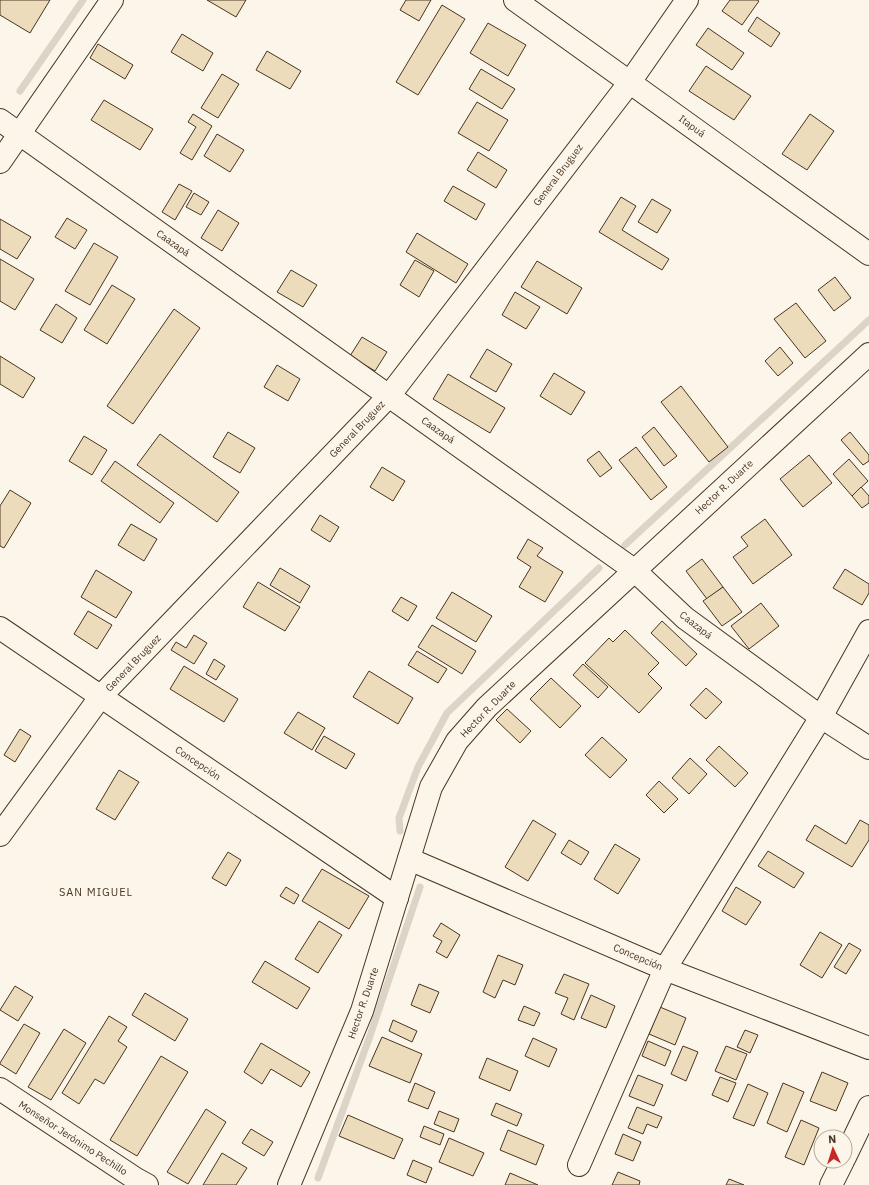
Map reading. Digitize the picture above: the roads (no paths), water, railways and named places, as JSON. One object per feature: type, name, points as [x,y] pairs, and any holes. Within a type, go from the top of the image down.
[{"type":"street","points":[[0,162],[112,0]]},
{"type":"street","name":"Itapuá","points":[[515,0],[869,254]]},
{"type":"street","name":"General Bruguez","points":[[0,835],[101,696],[389,396],[630,82],[687,0]]},
{"type":"street","name":"Caazapá","points":[[0,120],[634,570],[685,618],[821,717],[869,748]]},
{"type":"street","name":"Hector R. Duarte","points":[[289,1185],[362,1011],[431,787],[456,741],[487,707],[869,354]]},
{"type":"street","name":"Concepción","points":[[0,628],[397,898]]},
{"type":"street","points":[[579,1165],[665,969],[821,717],[869,631]]},
{"type":"street","name":"Concepción","points":[[409,859],[665,969],[869,1048]]},
{"type":"street","name":"Monseñor Jerónimo Pechillo","points":[[0,1089],[139,1183]]},
{"type":"street","points":[[853,1140],[869,1107]]},
{"type":"street","points":[[831,1185],[839,1169]]},
{"type":"waterway","points":[[20,91],[83,0]]},
{"type":"waterway","points":[[625,545],[869,320]]},
{"type":"waterway","points":[[400,831],[399,818],[418,767],[447,713],[599,568]]},
{"type":"waterway","points":[[318,1178],[370,1036],[420,887]]},
{"type":"district","name":"SAN MIGUEL","points":[[96,892]]}]
